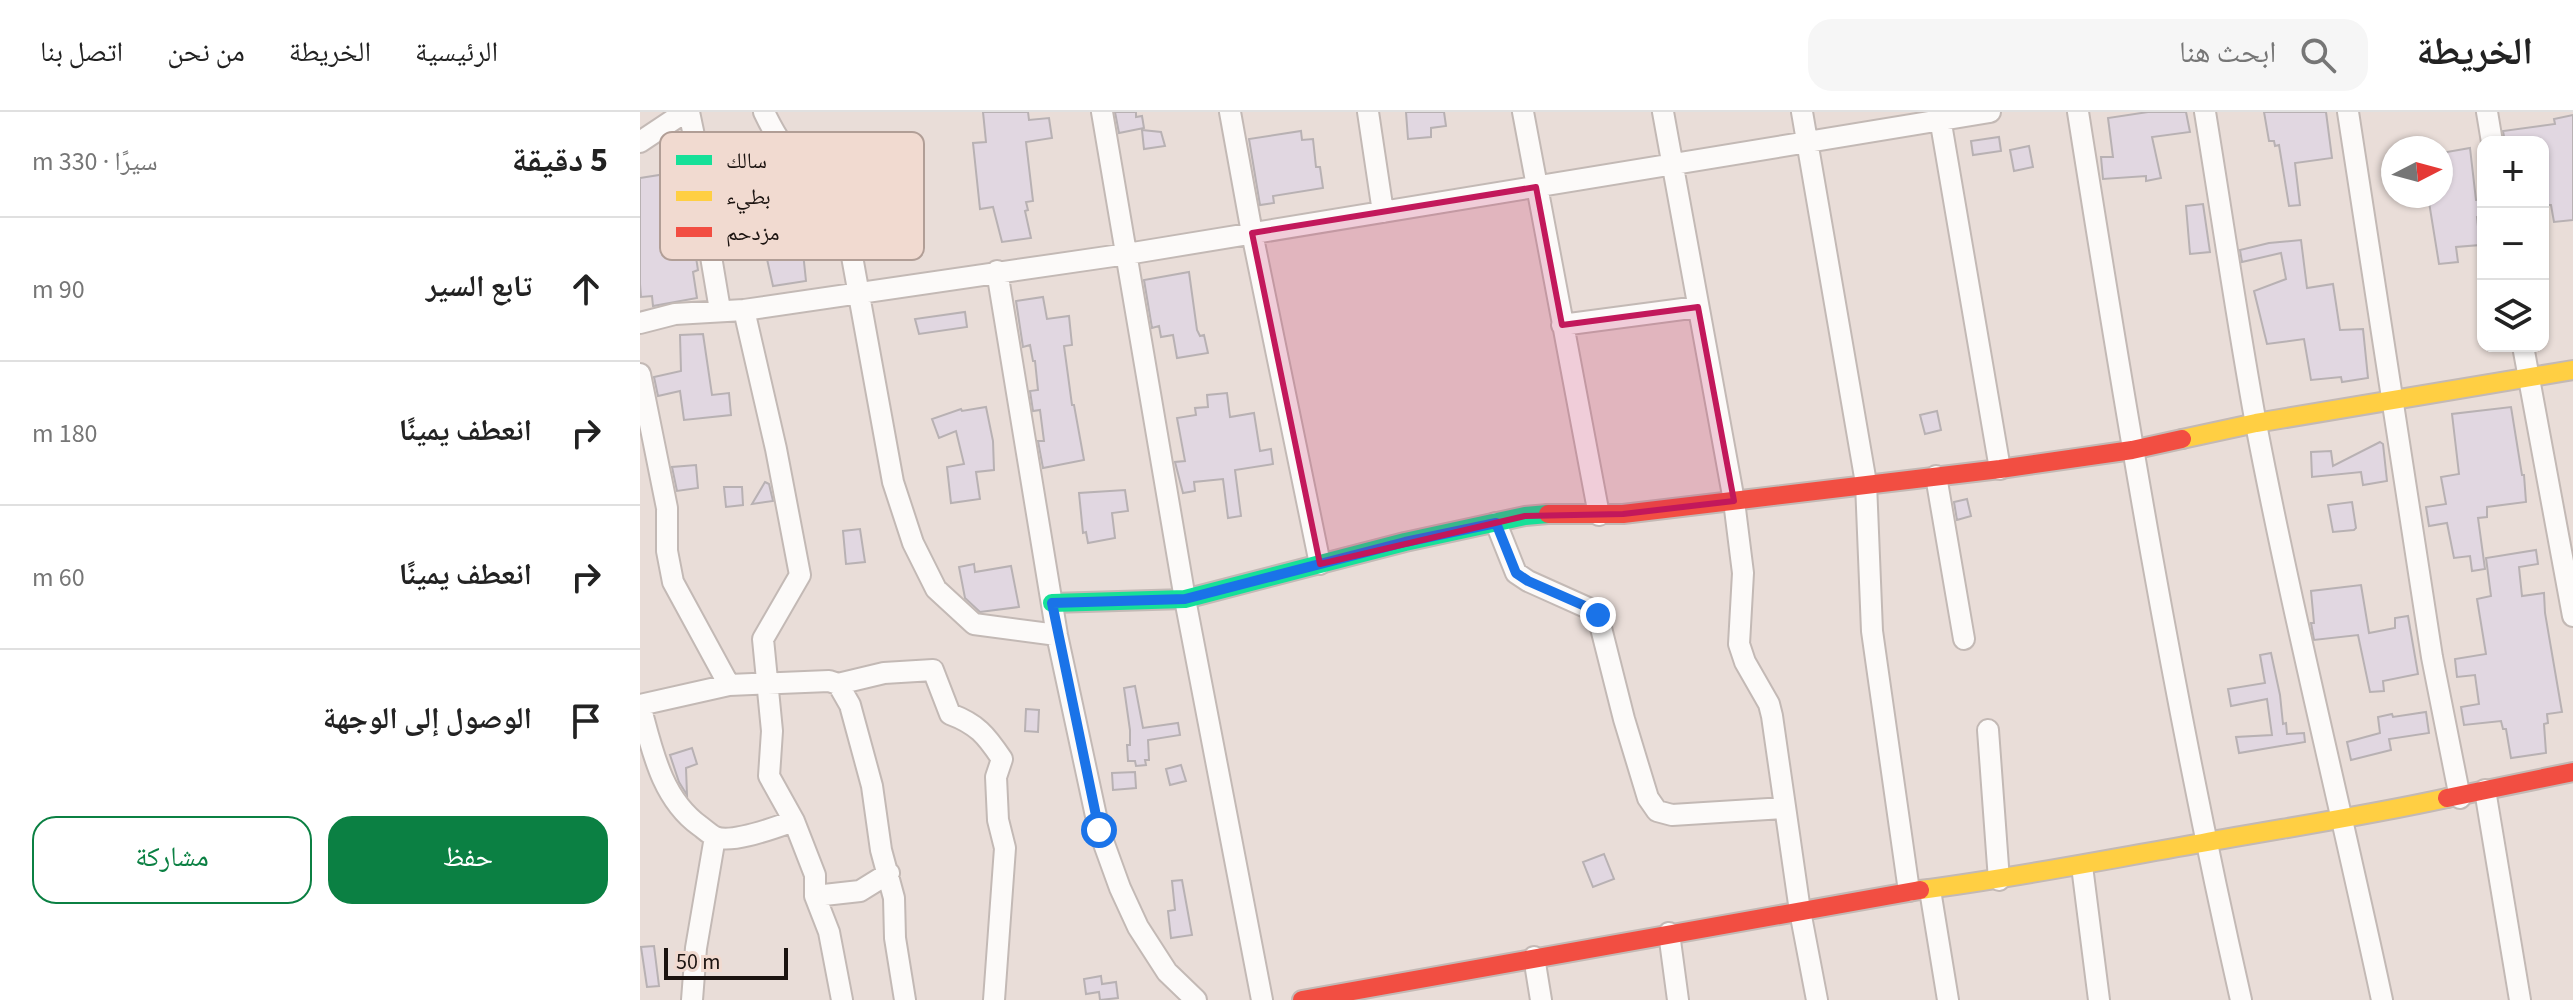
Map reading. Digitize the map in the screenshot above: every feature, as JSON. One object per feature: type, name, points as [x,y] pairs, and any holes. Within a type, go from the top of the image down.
[{"type":"street","points":[[640,142],[687,112],[692,132]]},
{"type":"street","points":[[764,112],[773,132]]},
{"type":"street","points":[[1102,112],[1185,599],[1262,1000]]},
{"type":"street","points":[[1230,112],[1320,564]]},
{"type":"street","points":[[1368,112],[1383,212]]},
{"type":"street","points":[[1523,112],[1599,515]]},
{"type":"street","points":[[1663,112],[1734,501],[1743,573],[1739,644],[1772,716],[1800,911],[1817,1000]]},
{"type":"street","points":[[1802,112],[1866,483],[1872,631],[1909,891]]},
{"type":"street","points":[[640,323],[675,314],[744,310],[1127,254],[1672,165],[1940,116],[1990,112]]},
{"type":"street","points":[[2078,112],[2132,450],[2205,842],[2241,1000]]},
{"type":"street","points":[[2205,112],[2256,423],[2308,675],[2344,820],[2382,1000]]},
{"type":"street","points":[[2348,112],[2432,657],[2460,798]]},
{"type":"street","points":[[2487,112],[2491,136]]},
{"type":"street","points":[[1940,116],[2000,469]]},
{"type":"street","points":[[712,260],[720,310]]},
{"type":"street","points":[[854,260],[893,482],[913,543],[936,589],[974,624],[1057,635]]},
{"type":"street","points":[[997,271],[1057,635],[1099,830],[1138,927],[1167,972],[1196,1000]]},
{"type":"street","points":[[1562,325],[1698,307]]},
{"type":"street","points":[[744,310],[776,449],[800,575],[763,639],[772,731],[769,776],[794,821],[815,875],[815,896],[829,932],[842,1000]]},
{"type":"street","points":[[2524,352],[2573,616]]},
{"type":"street","points":[[1052,603],[1185,599],[1496,523],[1551,514],[1623,514],[2000,469],[2132,450],[2256,423],[2573,370]]},
{"type":"street","points":[[640,374],[667,508],[667,551],[673,582],[729,685]]},
{"type":"street","points":[[1936,476],[1964,639]]},
{"type":"street","points":[[1496,523],[1516,573],[1597,612],[1624,719],[1648,798],[1657,811],[1672,815],[1785,808]]},
{"type":"street","points":[[794,821],[735,838],[715,837],[695,822],[676,803],[662,777],[640,705],[729,685],[829,681],[838,684],[884,673],[933,670],[950,714],[971,722],[988,738],[1002,759],[996,777],[998,820],[1005,848],[994,1000]]},
{"type":"street","points":[[838,684],[850,705],[872,786],[881,850],[894,898],[895,938],[905,1000]]},
{"type":"street","points":[[1988,730],[1999,880]]},
{"type":"street","points":[[1302,1000],[1408,990],[1534,957],[1909,891],[1999,880],[2344,820],[2573,772]]},
{"type":"street","points":[[2485,790],[2520,1000]]},
{"type":"street","points":[[692,1000],[696,948],[715,837]]},
{"type":"street","points":[[2082,866],[2099,1000]]},
{"type":"street","points":[[815,896],[860,891],[889,873]]},
{"type":"street","points":[[1930,890],[1948,1000]]},
{"type":"street","points":[[1669,933],[1678,1000]]},
{"type":"street","points":[[1534,957],[1541,1000]]},
{"type":"highlighted area","points":[[1536,187],[1562,325],[1698,307],[1734,501],[1623,514],[1525,516],[1320,564],[1252,233]]},
{"type":"building","points":[[983,112],[1028,112],[1029,120],[1049,118],[1052,138],[1026,142],[1033,201],[1026,202],[1028,210],[1025,211],[1031,238],[1002,242],[993,207],[980,209],[973,143],[986,142]]},
{"type":"building","points":[[1115,112],[1136,112],[1136,117],[1142,116],[1144,128],[1119,133]]},
{"type":"building","points":[[1406,112],[1444,112],[1446,126],[1431,128],[1431,137],[1408,139]]},
{"type":"building","points":[[2148,112],[2186,112],[2190,132],[2152,137],[2161,178],[2146,181],[2146,176],[2103,179],[2101,157],[2113,157],[2108,118]]},
{"type":"building","points":[[2264,112],[2326,112],[2332,158],[2295,163],[2300,205],[2289,206],[2279,145],[2275,146],[2274,141],[2269,141]]},
{"type":"building","points":[[2573,115],[2573,220],[2554,222],[2549,205],[2549,136],[2504,136],[2503,131],[2555,124],[2554,119]]},
{"type":"building","points":[[1142,130],[1161,132],[1165,146],[1144,149]]},
{"type":"building","points":[[1301,131],[1302,140],[1313,139],[1316,167],[1320,167],[1323,188],[1273,196],[1274,203],[1260,205],[1249,139]]},
{"type":"building","points":[[1999,137],[2001,151],[1973,155],[1971,141]]},
{"type":"building","points":[[2029,146],[2033,167],[2014,171],[2010,150]]},
{"type":"building","points":[[2470,148],[2477,200],[2477,245],[2456,247],[2458,262],[2439,264],[2430,208],[2453,208],[2453,151]]},
{"type":"building","points":[[660,175],[660,260],[696,260],[698,270],[693,272],[697,298],[653,306],[652,296],[641,297],[640,178]]},
{"type":"building","points":[[2203,204],[2210,252],[2190,254],[2186,206]]},
{"type":"building","points":[[2301,240],[2307,288],[2333,284],[2340,330],[2363,329],[2368,378],[2342,382],[2341,377],[2311,380],[2304,339],[2267,344],[2254,291],[2286,279],[2281,253],[2242,262],[2240,250]]},
{"type":"building","points":[[767,260],[804,260],[806,281],[773,286]]},
{"type":"building","points":[[1189,272],[1197,330],[1200,336],[1204,335],[1208,353],[1177,358],[1173,335],[1161,337],[1159,326],[1152,328],[1144,280]]},
{"type":"building","points":[[1043,297],[1047,319],[1069,316],[1072,345],[1064,346],[1084,460],[1043,468],[1038,441],[1044,441],[1040,410],[1033,411],[1030,391],[1038,390],[1035,361],[1030,345],[1023,347],[1016,301]]},
{"type":"building","points":[[965,312],[967,327],[919,334],[915,319]]},
{"type":"building","points":[[703,334],[712,395],[729,393],[731,415],[684,420],[680,391],[658,396],[654,377],[681,371],[680,335]]},
{"type":"building","points":[[1227,393],[1230,417],[1254,413],[1260,451],[1271,449],[1273,464],[1235,470],[1241,516],[1228,518],[1223,479],[1194,482],[1195,491],[1183,493],[1175,462],[1185,461],[1177,418],[1196,415],[1195,408],[1208,407],[1207,395]]},
{"type":"building","points":[[986,407],[993,441],[994,470],[976,472],[980,499],[951,503],[947,467],[964,464],[956,431],[939,438],[932,419],[961,409]]},
{"type":"building","points":[[2511,407],[2526,502],[2487,507],[2487,517],[2478,518],[2485,569],[2472,571],[2470,556],[2454,558],[2447,523],[2429,526],[2426,507],[2446,504],[2441,477],[2459,474],[2452,414]]},
{"type":"building","points":[[1937,411],[1941,430],[1925,434],[1920,415]]},
{"type":"building","points":[[2380,442],[2383,444],[2387,481],[2363,485],[2361,472],[2312,477],[2311,452],[2331,451],[2333,466]]},
{"type":"building","points":[[696,465],[698,488],[677,491],[672,467]]},
{"type":"building","points":[[765,482],[769,484],[773,501],[752,504]]},
{"type":"building","points":[[724,487],[742,487],[743,505],[726,507]]},
{"type":"building","points":[[1125,490],[1128,511],[1112,513],[1115,538],[1088,543],[1086,532],[1083,533],[1079,493]]},
{"type":"building","points":[[1967,499],[1971,516],[1957,520],[1954,502]]},
{"type":"building","points":[[2352,502],[2356,528],[2333,532],[2328,505]]},
{"type":"building","points":[[860,529],[865,562],[846,564],[843,531]]},
{"type":"building","points":[[2536,550],[2538,564],[2519,567],[2522,596],[2544,593],[2562,712],[2547,714],[2548,723],[2544,724],[2546,753],[2511,758],[2506,729],[2503,729],[2501,721],[2464,725],[2461,707],[2479,704],[2475,675],[2457,677],[2455,659],[2486,654],[2477,599],[2491,596],[2486,558]]},
{"type":"building","points":[[974,564],[975,572],[1011,566],[1019,607],[980,612],[965,598],[959,567]]},
{"type":"building","points":[[2361,585],[2369,633],[2395,628],[2395,618],[2408,616],[2418,674],[2383,681],[2384,691],[2370,692],[2358,635],[2314,640],[2311,591]]},
{"type":"building","points":[[2271,653],[2283,724],[2286,723],[2287,734],[2304,733],[2305,742],[2239,753],[2236,737],[2272,735],[2267,699],[2231,706],[2228,689],[2265,683],[2260,655]]},
{"type":"building","points":[[1135,686],[1143,728],[1178,723],[1180,735],[1148,740],[1149,760],[1145,760],[1146,765],[1136,766],[1135,761],[1128,761],[1130,730],[1124,688]]},
{"type":"building","points":[[1026,709],[1039,710],[1038,732],[1025,731]]},
{"type":"building","points":[[2426,712],[2429,733],[2389,739],[2391,750],[2351,760],[2347,742],[2380,733],[2378,717]]},
{"type":"building","points":[[692,748],[697,764],[686,768],[687,795],[670,755]]},
{"type":"building","points":[[1181,765],[1186,781],[1170,785],[1166,769]]},
{"type":"building","points":[[1135,772],[1136,788],[1113,790],[1112,773]]},
{"type":"building","points":[[1604,854],[1614,879],[1593,887],[1583,862]]},
{"type":"building","points":[[1182,880],[1192,935],[1171,938],[1168,911],[1175,910],[1172,881]]},
{"type":"building","points":[[654,946],[659,986],[647,987],[641,947]]},
{"type":"building","points":[[1101,976],[1102,984],[1116,982],[1118,998],[1100,1000],[1099,992],[1086,994],[1084,979]]},
{"type":"traffic: fast","points":[[1052,603],[1185,599],[1405,542],[1525,516],[1548,514]]},
{"type":"traffic: slow","points":[[2182,439],[2256,423],[2573,370]]},
{"type":"traffic: slow","points":[[1920,890],[2061,868],[2447,798]]},
{"type":"traffic: jam","points":[[1548,514],[1623,514],[2000,469],[2132,450],[2182,439]]},
{"type":"traffic: jam","points":[[2447,798],[2573,772]]},
{"type":"traffic: jam","points":[[1302,1000],[1920,890]]},
{"type":"route","points":[[1099,830],[1052,603],[1185,599],[1405,542],[1496,523],[1516,573],[1594,610],[1598,615]]}]
